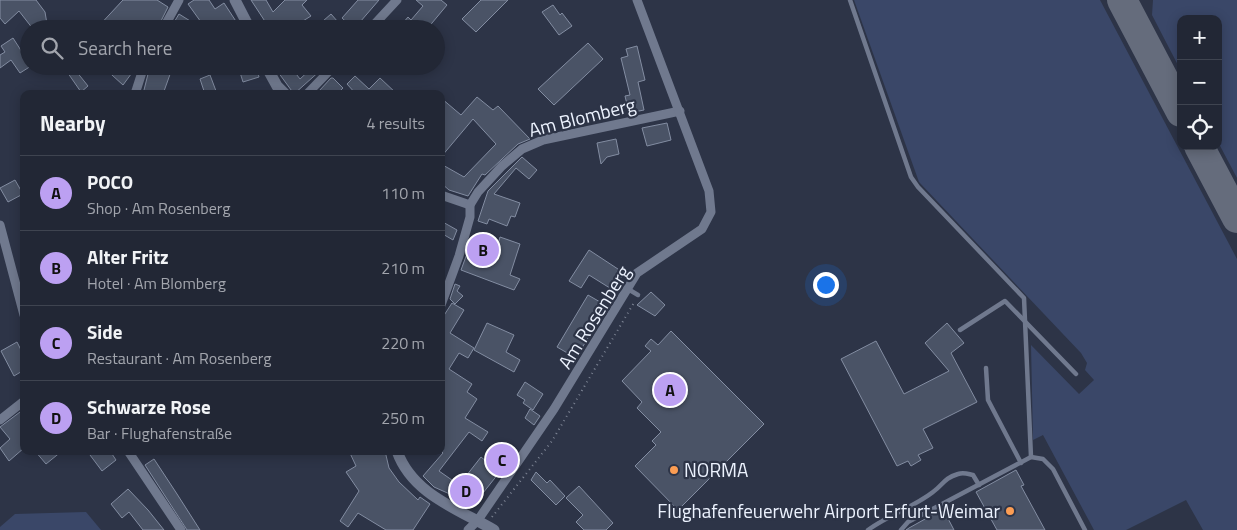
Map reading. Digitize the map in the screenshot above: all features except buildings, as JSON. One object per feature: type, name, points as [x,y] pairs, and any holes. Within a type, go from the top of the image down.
[{"type":"street","points":[[168,20],[179,0]]},
{"type":"street","points":[[235,0],[245,20]]},
{"type":"street","points":[[378,20],[397,0]]},
{"type":"street","name":"Am Rosenberg","points":[[468,530],[478,520],[554,409],[637,273],[702,229],[711,215],[709,191],[637,0]]},
{"type":"street","points":[[136,90],[141,75]]},
{"type":"street","points":[[271,75],[281,90]]},
{"type":"street","points":[[311,90],[325,75]]},
{"type":"street","name":"Am Blomberg","points":[[445,294],[459,256],[470,217],[470,205],[484,185],[522,149],[543,140],[680,111]]},
{"type":"street","points":[[445,196],[470,205]]},
{"type":"street","points":[[0,225],[20,286]]},
{"type":"street","points":[[0,420],[20,403]]},
{"type":"street","points":[[131,455],[181,530]]},
{"type":"street","points":[[399,455],[407,471],[431,495],[494,530]]},
{"type":"lane","points":[[850,0],[911,177],[918,187],[1024,298],[1031,457]]},
{"type":"lane","points":[[628,288],[638,295]]},
{"type":"lane","points":[[960,330],[1006,301],[1076,374]]},
{"type":"lane","points":[[986,368],[988,400],[1021,463]]},
{"type":"lane","points":[[901,530],[908,522],[1031,457],[1043,459],[1053,469],[1085,530]]},
{"type":"lane","points":[[868,530],[884,518],[932,494],[941,483],[956,474],[964,472],[973,475],[979,485]]},
{"type":"path","points":[[478,520],[494,516],[552,441],[638,295]]},
{"type":"shaded area","points":[[854,0],[1100,0],[1177,146],[1177,150],[1179,150],[1237,259],[1237,530],[1203,530],[1186,500],[1126,530],[1094,530],[1043,435],[1033,440],[1031,345],[1079,394],[1094,380],[1085,370],[1087,363],[1081,353],[919,182]]},
{"type":"shaded area","points":[[1153,0],[1237,0],[1237,178],[1222,150],[1222,15],[1177,15],[1177,63],[1152,15]]},
{"type":"shaded area","points":[[86,512],[101,530],[0,530],[0,527],[15,514]]},
{"type":"taxiway","points":[[1122,0],[1177,105]]},
{"type":"taxiway","points":[[1201,150],[1237,218]]},
{"type":"place","name":"Alter Fritz","points":[[483,250]]},
{"type":"place","name":"POCO","points":[[670,390]]},
{"type":"place","name":"Side","points":[[502,460]]},
{"type":"place","name":"NORMA","points":[[674,470]]},
{"type":"place","name":"Schwarze Rose","points":[[466,491]]},
{"type":"place","name":"Flughafenfeuerwehr Airport Erfurt-Weimar","points":[[1010,511]]}]
